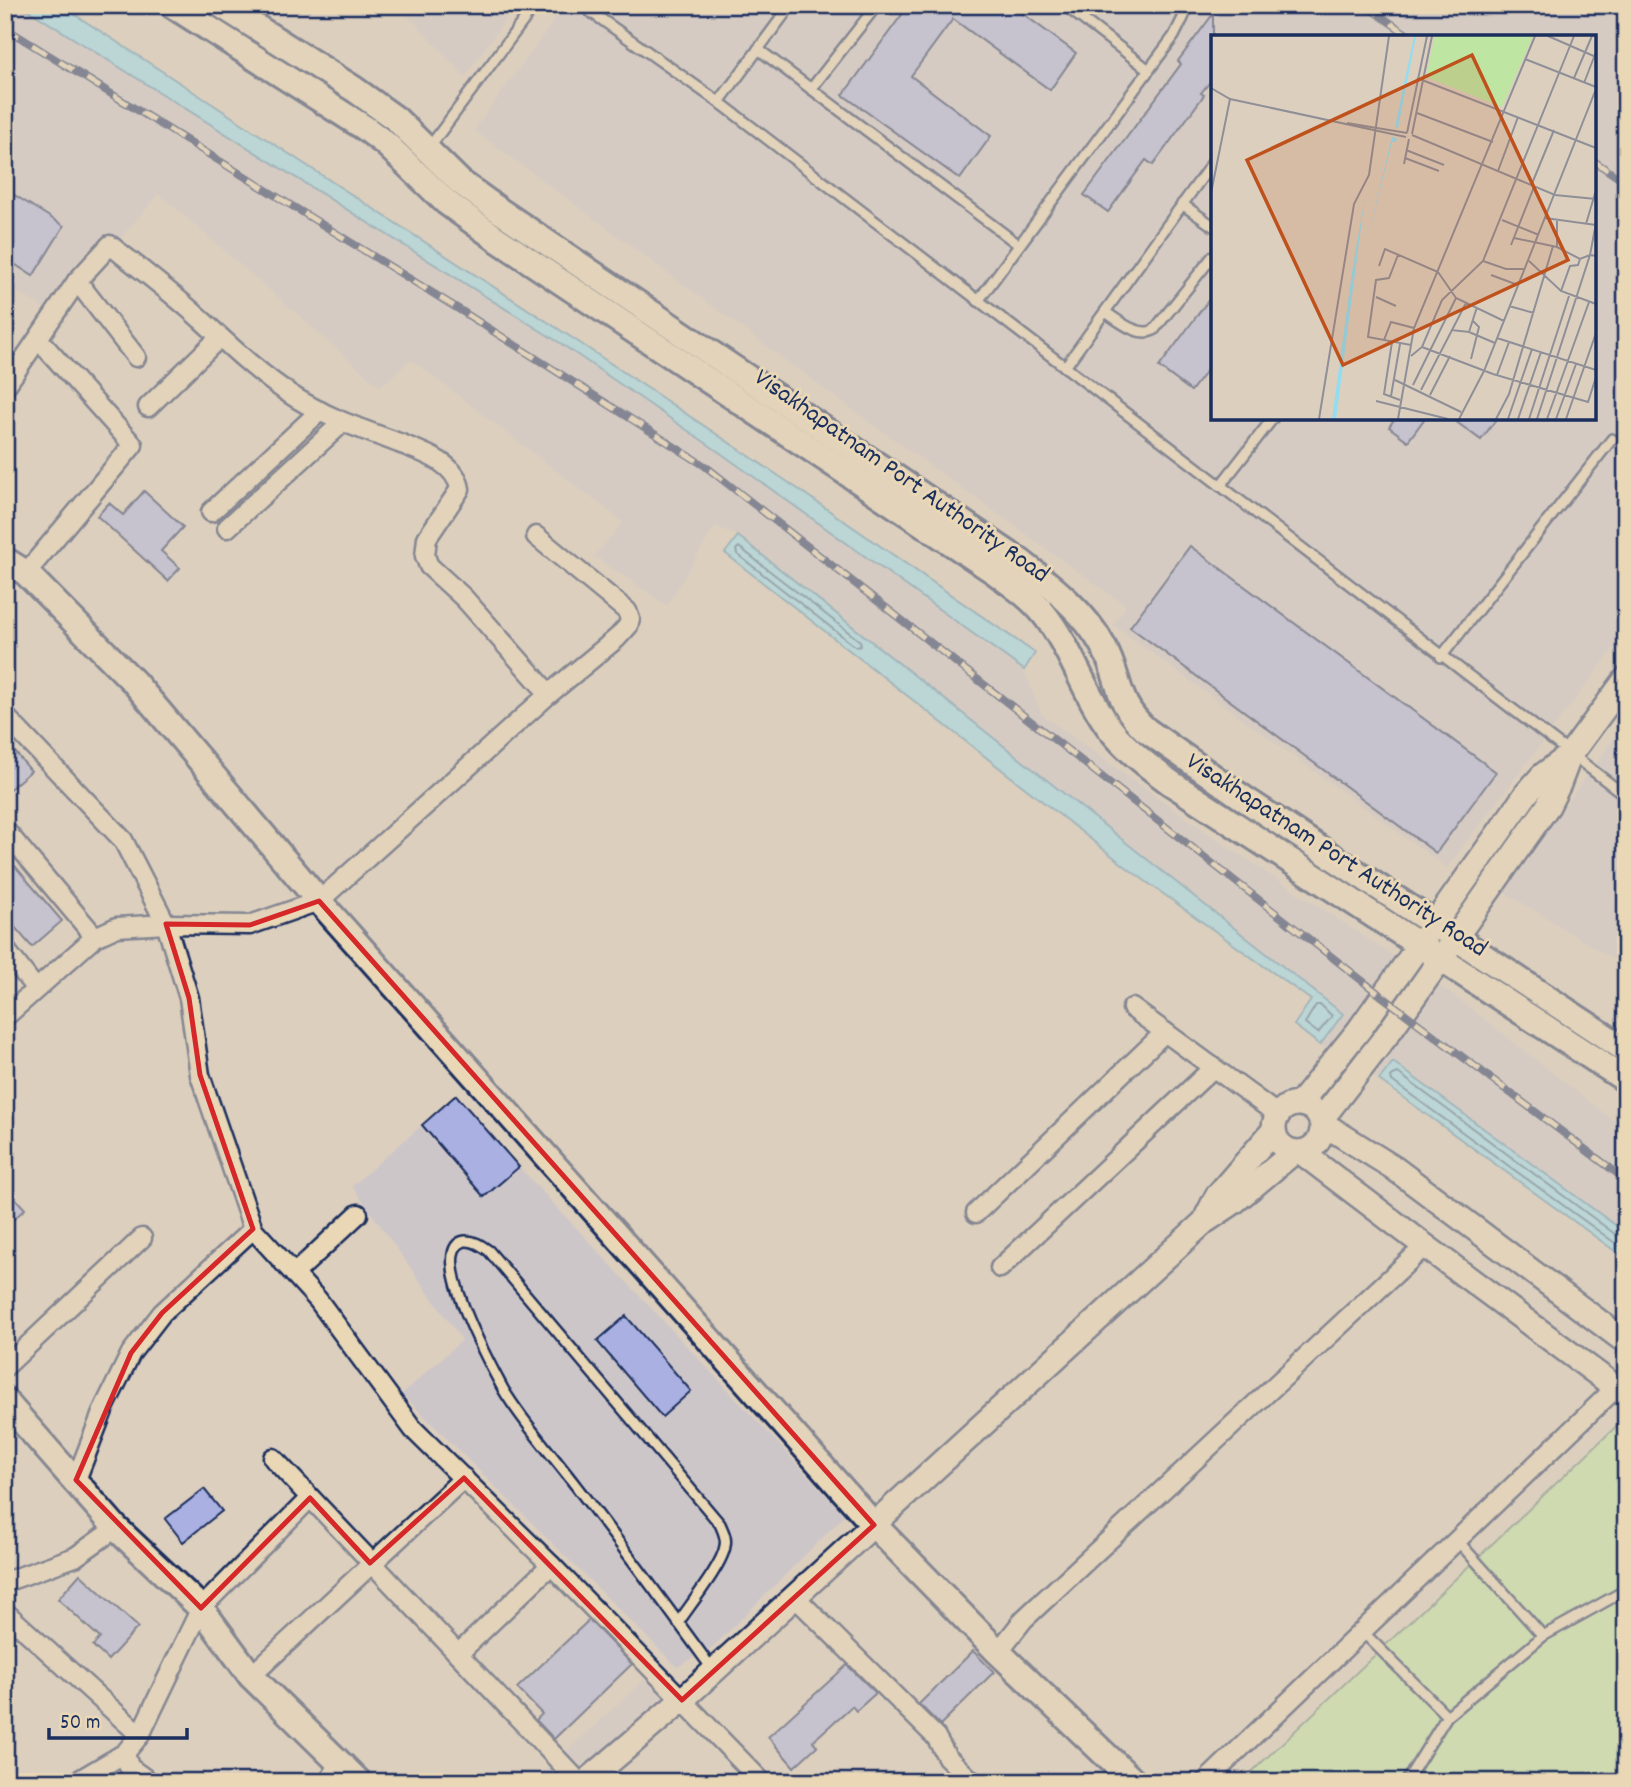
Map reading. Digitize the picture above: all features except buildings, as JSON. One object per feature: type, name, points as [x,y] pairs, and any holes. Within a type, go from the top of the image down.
[{"type":"main road","name":"Visakhapatnam Port Authority Road","points":[[172,5],[365,128],[460,182],[1021,562],[1052,588],[1095,633],[1107,653],[1125,706],[1133,718],[1165,745],[1626,1050]]},
{"type":"main road","name":"Visakhapatnam Port Authority Road","points":[[221,5],[396,119],[446,202],[497,239],[1013,585],[1045,614],[1110,727],[1124,745],[1144,763],[1626,1080]]},
{"type":"main road","points":[[5,560],[26,573],[134,682],[318,901],[874,1525],[998,1652],[1134,1782]]},
{"type":"main road","points":[[5,1401],[116,1528],[201,1608],[251,1676],[344,1776]]},
{"type":"street","points":[[5,387],[77,281],[110,244],[237,354],[295,397],[342,423],[431,456],[453,473],[459,481],[460,489],[427,538],[425,556],[429,566],[464,598],[549,694]]},
{"type":"street","points":[[77,281],[136,356]]},
{"type":"street","points":[[148,407],[219,338]]},
{"type":"street","points":[[26,573],[133,445],[39,340]]},
{"type":"street","points":[[211,512],[320,411]]},
{"type":"street","points":[[227,528],[342,423]]},
{"type":"street","points":[[5,1017],[95,937],[117,927],[166,924],[250,925],[318,901],[549,694],[617,638],[628,626],[630,619],[627,611],[536,536]]},
{"type":"street","points":[[1321,1121],[1356,1077],[1548,806],[1570,755],[1626,679]]},
{"type":"street","points":[[5,716],[122,840],[166,924],[188,998],[200,1075],[253,1229],[318,1300],[413,1430],[551,1565],[762,1782]]},
{"type":"street","points":[[1300,1103],[1354,1037],[1527,793],[1543,775],[1570,755]]},
{"type":"street","points":[[5,830],[95,937]]},
{"type":"street","points":[[5,949],[36,989]]},
{"type":"street","points":[[1132,1008],[1213,1068],[1275,1122],[1280,1145],[1298,1152],[1424,1247],[1622,1387],[1457,1540],[1205,1782]]},
{"type":"street","points":[[976,1213],[1164,1032]]},
{"type":"street","points":[[1000,1268],[1213,1068]]},
{"type":"street","points":[[599,1778],[1204,1222],[1298,1152],[1315,1145],[1322,1131],[1321,1121],[1314,1108],[1300,1103],[1290,1104],[1217,1196],[1204,1222]]},
{"type":"street","points":[[1321,1121],[1394,1168],[1626,1342]]},
{"type":"street","points":[[294,1275],[358,1214]]},
{"type":"street","points":[[76,1480],[104,1408],[131,1353],[162,1313],[253,1229]]},
{"type":"street","points":[[5,1367],[142,1238]]},
{"type":"street","points":[[998,1652],[1024,1619],[1424,1247]]},
{"type":"street","points":[[273,1458],[579,1782]]},
{"type":"street","points":[[251,1676],[464,1478]]},
{"type":"street","points":[[76,1782],[125,1753],[140,1735],[201,1608],[310,1498]]},
{"type":"street","points":[[5,1582],[75,1557],[116,1528]]},
{"type":"street","points":[[458,1654],[551,1565]]},
{"type":"street","points":[[795,1597],[936,1737],[947,1757],[973,1782]]},
{"type":"street","points":[[5,1612],[140,1735]]},
{"type":"street","points":[[125,1753],[129,1767],[150,1782]]},
{"type":"lane","points":[[419,160],[535,5]]},
{"type":"lane","points":[[581,5],[719,102],[1626,796]]},
{"type":"lane","points":[[719,102],[791,5]]},
{"type":"lane","points":[[811,89],[877,5]]},
{"type":"lane","points":[[1064,5],[1149,69]]},
{"type":"lane","points":[[978,301],[1174,36],[1184,16],[1185,5]]},
{"type":"lane","points":[[758,49],[1019,245]]},
{"type":"lane","points":[[1065,367],[1211,165]]},
{"type":"lane","points":[[1182,204],[1211,225]]},
{"type":"lane","points":[[1105,312],[1140,332],[1154,330],[1211,259]]},
{"type":"lane","points":[[1220,486],[1271,420]]},
{"type":"lane","points":[[1441,657],[1612,439]]},
{"type":"lane","points":[[678,1623],[721,1559],[725,1536],[720,1524],[489,1251],[477,1242],[465,1241],[459,1244],[453,1251],[451,1264],[455,1285],[504,1391],[678,1623],[714,1671]]},
{"type":"lane","points":[[1457,1540],[1543,1636]]},
{"type":"lane","points":[[1406,1782],[1447,1716],[1543,1636],[1626,1590]]},
{"type":"lane","points":[[1362,1631],[1447,1716]]},
{"type":"highlighted area","points":[[319,901],[874,1525],[682,1700],[464,1478],[370,1563],[310,1498],[201,1608],[76,1480],[131,1353],[162,1313],[253,1229],[200,1075],[189,998],[166,924],[250,925]]},
{"type":"shaded area","points":[[5,5],[20,5],[560,343],[719,452],[1024,670],[1042,715],[1228,847],[1456,997],[1626,1130],[1626,1233],[1394,1062],[1379,1080],[1320,1045],[1343,1014],[738,536],[715,526],[667,606],[594,556],[623,522],[411,360],[380,387],[159,194],[55,315],[5,285]]},
{"type":"shaded area","points":[[398,5],[516,5],[465,77]]},
{"type":"shaded area","points":[[565,5],[1626,5],[1626,633],[1447,868],[1113,625],[1126,606],[865,419],[474,130]]},
{"type":"shaded area","points":[[1626,722],[1626,967],[1502,891]]},
{"type":"shaded area","points":[[422,1125],[484,1196],[519,1167],[845,1515],[713,1647],[677,1667],[402,1394],[462,1340],[352,1186]]},
{"type":"shaded area","points":[[650,1674],[667,1693],[570,1782],[533,1782]]},
{"type":"green space","points":[[1626,1417],[1626,1782],[1241,1782]]},
{"type":"water","points":[[20,5],[60,5],[580,343],[782,478],[1035,653],[1024,670],[719,452],[560,343]]},
{"type":"water","points":[[738,536],[1343,1014],[1320,1045],[1294,1025],[1311,1000],[1130,870],[725,553]]},
{"type":"water","points":[[1393,1062],[1626,1233],[1626,1259],[1379,1080]]},
{"type":"railway","points":[[1365,5],[1408,35]]},
{"type":"railway","points":[[5,28],[460,310],[705,466],[1383,997],[1626,1180]]},
{"type":"railway","points":[[1596,162],[1626,183]]}]
